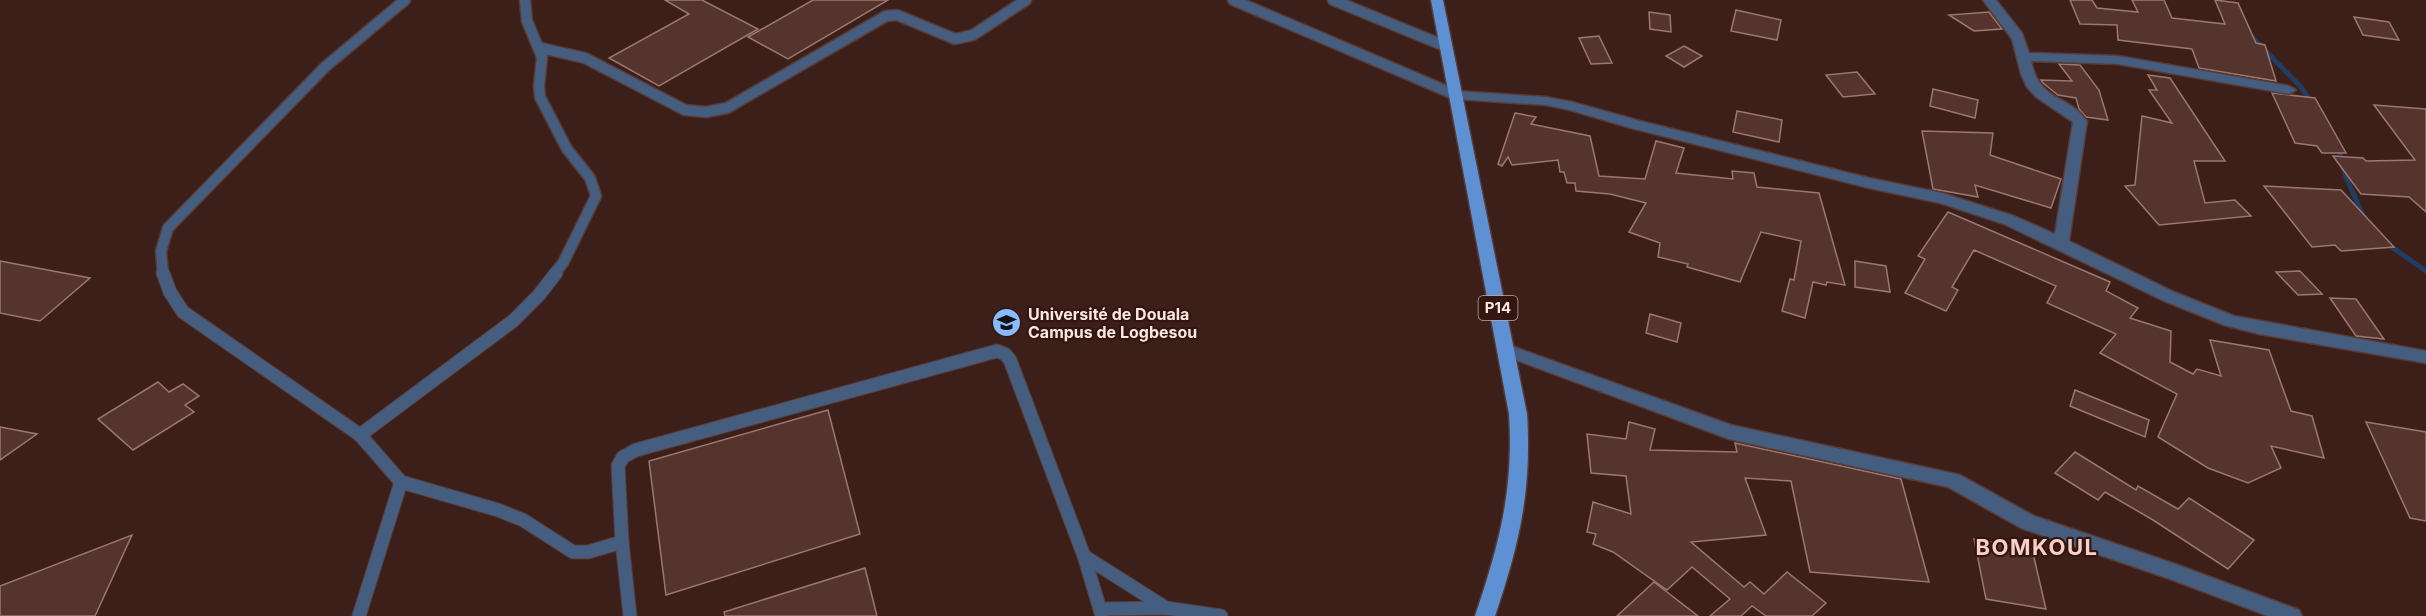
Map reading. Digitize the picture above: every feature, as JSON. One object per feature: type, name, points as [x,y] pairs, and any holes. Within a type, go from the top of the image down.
[{"type":"main road","name":"P14","points":[[1437,0],[1518,414],[1520,462],[1515,512],[1503,563],[1485,616]]},
{"type":"street","points":[[1989,0],[2013,29],[2020,45],[2025,69],[2036,90],[2076,114],[2080,121],[2061,243]]},
{"type":"street","points":[[2023,57],[2118,60],[2289,90]]},
{"type":"street","points":[[1456,95],[1516,98],[1572,106],[1636,125],[1869,183],[1942,198],[2009,220],[2168,296],[2230,321],[2426,357]]},
{"type":"street","points":[[1506,350],[1729,432],[1953,480],[2028,522],[2175,572],[2292,616]]},
{"type":"lane","points":[[405,0],[325,67],[168,228],[161,245],[160,260],[171,296],[183,312],[360,435],[402,482],[498,510],[523,520],[573,552],[588,552],[622,542]]},
{"type":"lane","points":[[360,435],[513,321],[539,296],[563,263],[596,196],[595,185],[590,176],[570,154],[540,96],[544,60],[541,48],[525,19],[525,0]]},
{"type":"lane","points":[[541,48],[585,58],[685,110],[699,114],[711,113],[727,108],[886,16],[897,15],[955,39],[965,39],[1026,0]]},
{"type":"lane","points":[[1233,0],[1456,95]]},
{"type":"lane","points":[[1333,0],[1445,46]]},
{"type":"lane","points":[[630,616],[622,542],[618,466],[623,457],[636,450],[997,351],[1005,354],[1010,360],[1084,555],[1101,612],[1166,608],[1221,616]]},
{"type":"lane","points":[[359,616],[402,482]]},
{"type":"lane","points":[[1084,555],[1166,608]]},
{"type":"building","points":[[665,0],[702,0],[758,29],[659,86],[609,58],[689,14]]},
{"type":"building","points":[[813,0],[888,0],[788,59],[748,37]]},
{"type":"building","points":[[2070,0],[2092,0],[2097,8],[2138,12],[2132,0],[2164,0],[2172,18],[2225,24],[2215,0],[2238,3],[2256,43],[2265,45],[2276,81],[2199,68],[2192,49],[2118,40],[2117,25],[2080,24]]},
{"type":"building","points":[[1736,10],[1781,20],[1777,40],[1731,31]]},
{"type":"building","points":[[1649,12],[1670,15],[1671,32],[1650,29]]},
{"type":"building","points":[[1989,12],[2002,29],[1974,31],[1949,15]]},
{"type":"building","points":[[2354,17],[2389,22],[2399,40],[2363,35]]},
{"type":"building","points":[[1599,36],[1612,63],[1591,64],[1579,38]]},
{"type":"building","points":[[1684,46],[1702,56],[1684,67],[1666,56]]},
{"type":"building","points":[[2059,64],[2080,65],[2099,90],[2108,120],[2086,117],[2079,109],[2076,98],[2058,95],[2043,83],[2041,80],[2072,81]]},
{"type":"building","points":[[1857,72],[1875,94],[1843,97],[1826,75]]},
{"type":"building","points":[[2148,75],[2170,78],[2225,161],[2194,161],[2205,203],[2235,200],[2251,216],[2159,225],[2125,186],[2135,185],[2142,116],[2172,123],[2149,90],[2157,90]]},
{"type":"building","points":[[1933,89],[1978,100],[1975,118],[1930,106]]},
{"type":"building","points":[[2272,93],[2315,98],[2346,153],[2322,153],[2317,146],[2295,143]]},
{"type":"building","points":[[2374,105],[2426,109],[2426,212],[2409,197],[2361,194],[2333,156],[2363,158],[2366,161],[2415,160]]},
{"type":"building","points":[[1737,111],[1782,120],[1779,142],[1733,132]]},
{"type":"building","points":[[1515,113],[1536,117],[1531,124],[1590,136],[1599,176],[1645,179],[1656,141],[1684,148],[1676,173],[1733,179],[1732,171],[1754,173],[1757,187],[1819,193],[1845,285],[1813,282],[1805,318],[1782,311],[1790,279],[1794,280],[1801,241],[1761,232],[1740,282],[1687,267],[1688,264],[1658,257],[1660,243],[1629,232],[1646,203],[1610,194],[1576,191],[1575,183],[1567,183],[1564,172],[1560,172],[1558,160],[1512,165],[1508,157],[1502,166],[1498,164]]},
{"type":"building","points":[[1922,131],[1993,133],[1990,155],[2061,179],[2051,208],[1975,185],[1978,197],[1933,189]]},
{"type":"building","points":[[2264,186],[2341,190],[2394,247],[2341,251],[2335,245],[2312,247]]},
{"type":"building","points":[[1948,212],[2110,282],[2106,291],[2138,308],[2130,318],[2171,331],[2170,362],[2193,374],[2197,369],[2221,376],[2210,340],[2269,350],[2291,411],[2312,416],[2324,458],[2271,446],[2281,468],[2248,483],[2208,468],[2158,437],[2177,394],[2100,353],[2116,334],[2047,303],[2056,286],[1974,250],[1952,287],[1958,290],[1946,311],[1905,293],[1925,259],[1918,256]]},
{"type":"building","points":[[0,261],[90,278],[40,321],[0,313]]},
{"type":"building","points":[[1855,261],[1886,266],[1890,292],[1855,287]]},
{"type":"building","points":[[2300,271],[2322,294],[2298,295],[2276,272]]},
{"type":"building","points":[[2330,298],[2356,299],[2384,339],[2356,336]]},
{"type":"building","points":[[1650,314],[1681,323],[1677,342],[1646,333]]},
{"type":"building","points":[[158,382],[169,392],[183,384],[199,396],[185,405],[194,412],[133,450],[98,419]]},
{"type":"building","points":[[2075,390],[2149,420],[2145,437],[2070,406]]},
{"type":"building","points":[[828,410],[860,534],[666,595],[649,461]]},
{"type":"building","points":[[1629,422],[1655,429],[1650,450],[1737,452],[1735,443],[1901,479],[1929,582],[1810,572],[1791,481],[1745,478],[1766,535],[1691,542],[1744,587],[1750,582],[1764,594],[1787,572],[1826,603],[1812,616],[1766,616],[1752,606],[1741,616],[1710,616],[1730,599],[1692,567],[1667,590],[1613,552],[1593,544],[1596,534],[1587,532],[1593,502],[1631,514],[1626,476],[1591,473],[1587,434],[1626,439]]},
{"type":"building","points":[[2366,422],[2426,432],[2426,521],[2410,518]]},
{"type":"building","points":[[0,427],[37,434],[0,460]]},
{"type":"building","points":[[2075,452],[2136,490],[2138,486],[2178,509],[2189,498],[2254,540],[2228,569],[2105,492],[2098,500],[2055,473]]},
{"type":"building","points":[[132,535],[95,616],[0,616],[0,586]]},
{"type":"building","points":[[1974,539],[2032,549],[2046,609],[1986,599]]},
{"type":"building","points":[[865,568],[877,616],[725,616],[724,612]]},
{"type":"building","points":[[1654,582],[1698,616],[1617,616]]},
{"type":"waterway","points":[[2251,36],[2300,86],[2313,104]]},
{"type":"waterway","points":[[2338,146],[2346,177],[2364,218]]},
{"type":"waterway","points":[[2386,243],[2426,271]]},
{"type":"place","name":"Université de Douala Campus de Logbesou","points":[[1007,323]]},
{"type":"district","name":"BOMKOUL","points":[[2037,547]]}]
